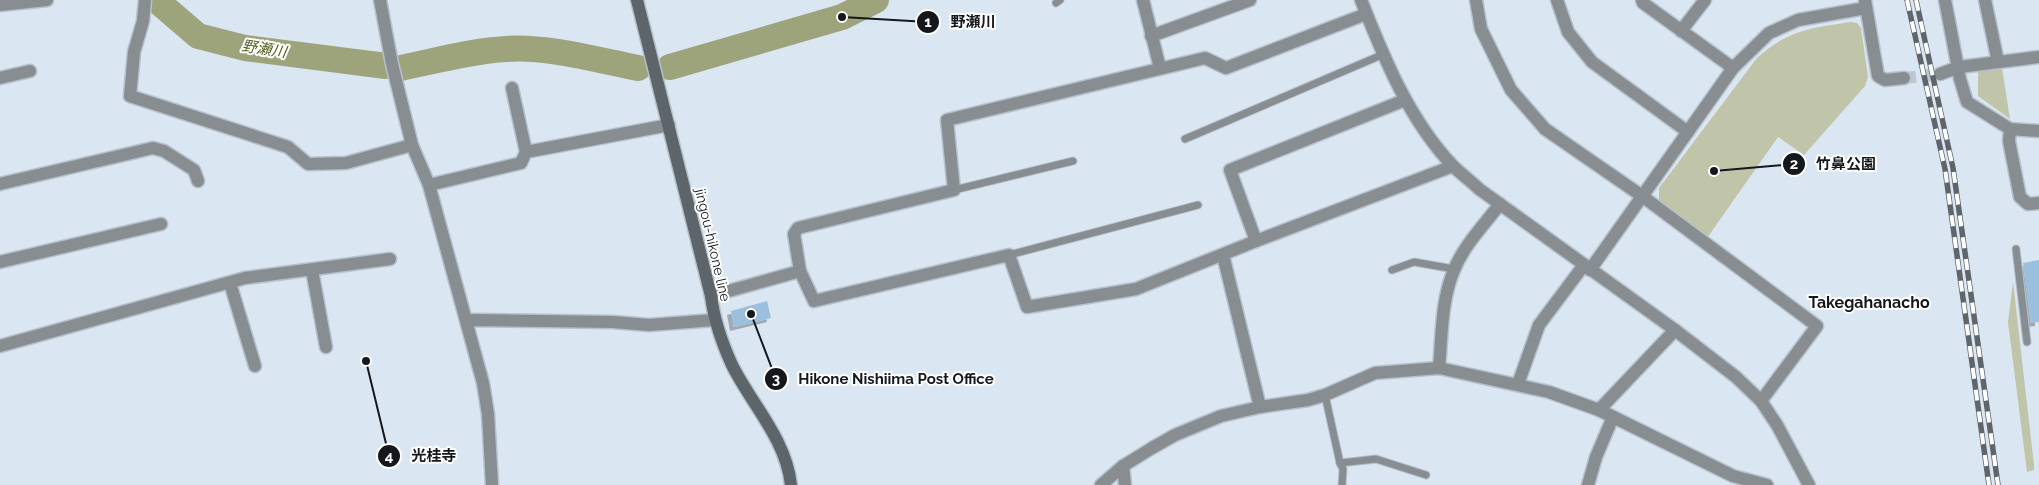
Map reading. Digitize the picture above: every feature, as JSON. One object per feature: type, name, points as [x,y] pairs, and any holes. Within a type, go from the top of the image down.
[{"type":"main road","name":"jingou-hikone line","points":[[637,0],[711,296],[714,320],[733,365],[779,442],[791,485]]},
{"type":"street","points":[[0,5],[47,0]]},
{"type":"street","points":[[145,0],[143,21],[134,52],[130,96],[288,147],[308,164],[346,163],[412,145]]},
{"type":"street","points":[[380,0],[392,64],[412,145],[429,185],[483,383],[488,414],[492,485]]},
{"type":"street","points":[[1143,0],[1160,68]]},
{"type":"street","points":[[1151,36],[1250,0]]},
{"type":"street","points":[[1361,0],[1405,100],[1424,130],[1453,166],[1500,204],[1736,377],[1761,402],[1777,424],[1806,484]]},
{"type":"street","points":[[1476,0],[1481,29],[1511,90],[1545,129],[1642,196],[1816,326],[1761,402]]},
{"type":"street","points":[[1557,0],[1568,32],[1592,62],[1688,132]]},
{"type":"street","points":[[1642,0],[1643,3],[1733,68]]},
{"type":"street","points":[[1681,31],[1705,0]]},
{"type":"street","points":[[1945,0],[1960,79],[1967,102],[2010,129],[2039,131]]},
{"type":"street","points":[[1985,0],[1998,62]]},
{"type":"street","points":[[1518,384],[1539,326],[1642,196],[1733,68],[1769,33],[1798,20],[1866,4],[1878,76],[1885,80],[1904,78]]},
{"type":"street","points":[[1366,14],[1226,68],[1205,58],[947,120],[954,190],[798,228],[794,234],[800,271],[814,301],[1009,255],[1027,307],[1136,289],[1453,166]]},
{"type":"street","points":[[1940,74],[1958,67],[1998,62],[2039,61]]},
{"type":"street","points":[[0,78],[30,71]]},
{"type":"street","points":[[429,185],[522,163],[526,152],[512,88]]},
{"type":"street","points":[[1256,241],[1230,170],[1405,100]]},
{"type":"street","points":[[526,152],[669,124]]},
{"type":"street","points":[[2010,129],[2009,141],[2020,196],[2028,204],[2039,203]]},
{"type":"street","points":[[0,184],[153,148],[164,151],[194,170],[198,181]]},
{"type":"street","points":[[1439,368],[1445,300],[1454,269],[1468,244],[1500,204]]},
{"type":"street","points":[[0,262],[161,224]]},
{"type":"street","points":[[1223,255],[1260,407]]},
{"type":"street","points":[[0,346],[245,278],[390,259]]},
{"type":"street","points":[[312,270],[326,348]]},
{"type":"street","points":[[711,296],[800,271]]},
{"type":"street","points":[[230,283],[255,366]]},
{"type":"street","points":[[467,322],[472,320],[613,322],[649,326],[714,320]]},
{"type":"street","points":[[1599,410],[1674,330]]},
{"type":"street","points":[[1101,485],[1123,466],[1167,439],[1198,424],[1221,416],[1260,407],[1308,400],[1325,395],[1375,373],[1439,368],[1550,392],[1599,410],[1733,476],[1767,485]]},
{"type":"street","points":[[1588,485],[1596,457],[1613,417]]},
{"type":"street","points":[[1123,466],[1126,485]]},
{"type":"lane","points":[[1185,139],[1384,54]]},
{"type":"lane","points":[[954,190],[1072,161]]},
{"type":"lane","points":[[1009,255],[1198,205]]},
{"type":"lane","points":[[2016,249],[2027,342]]},
{"type":"lane","points":[[1392,270],[1414,262],[1454,269]]},
{"type":"lane","points":[[1325,395],[1343,469],[1342,485]]},
{"type":"lane","points":[[1340,463],[1376,460],[1426,474]]},
{"type":"green space","points":[[1851,22],[1857,23],[1861,28],[1868,77],[1865,86],[1804,155],[1778,137],[1707,238],[1659,203],[1659,188],[1757,58],[1779,41],[1790,36],[1824,26]]},
{"type":"green space","points":[[2002,68],[2010,119],[1978,96],[1978,71]]},
{"type":"green space","points":[[2013,282],[2034,465],[2034,470],[2027,472],[2008,322]]},
{"type":"building","points":[[2039,260],[2039,322],[2031,323],[2023,263]]},
{"type":"building","points":[[767,301],[771,318],[734,327],[731,311]]},
{"type":"waterway","name":"野瀬川","points":[[156,0],[198,36],[245,48],[386,66]]},
{"type":"waterway","name":"野瀬川","points":[[670,67],[842,17],[876,0]]},
{"type":"waterway","name":"野瀬川","points":[[401,68],[480,52],[506,49],[572,54],[638,68]]},
{"type":"tunnel","points":[[1904,78],[1940,74]]},
{"type":"railway","points":[[1907,0],[1945,169],[1989,485]]},
{"type":"railway","points":[[1916,0],[1953,168],[1998,485]]},
{"type":"place","name":"野瀬川","points":[[842,17]]},
{"type":"place","name":"竹鼻公園","points":[[1714,171]]},
{"type":"place","name":"Hikone Nishiima Post Office","points":[[751,314]]},
{"type":"place","name":"光桂寺","points":[[366,361]]},
{"type":"district","name":"Takegahanacho","points":[[1869,302]]}]
